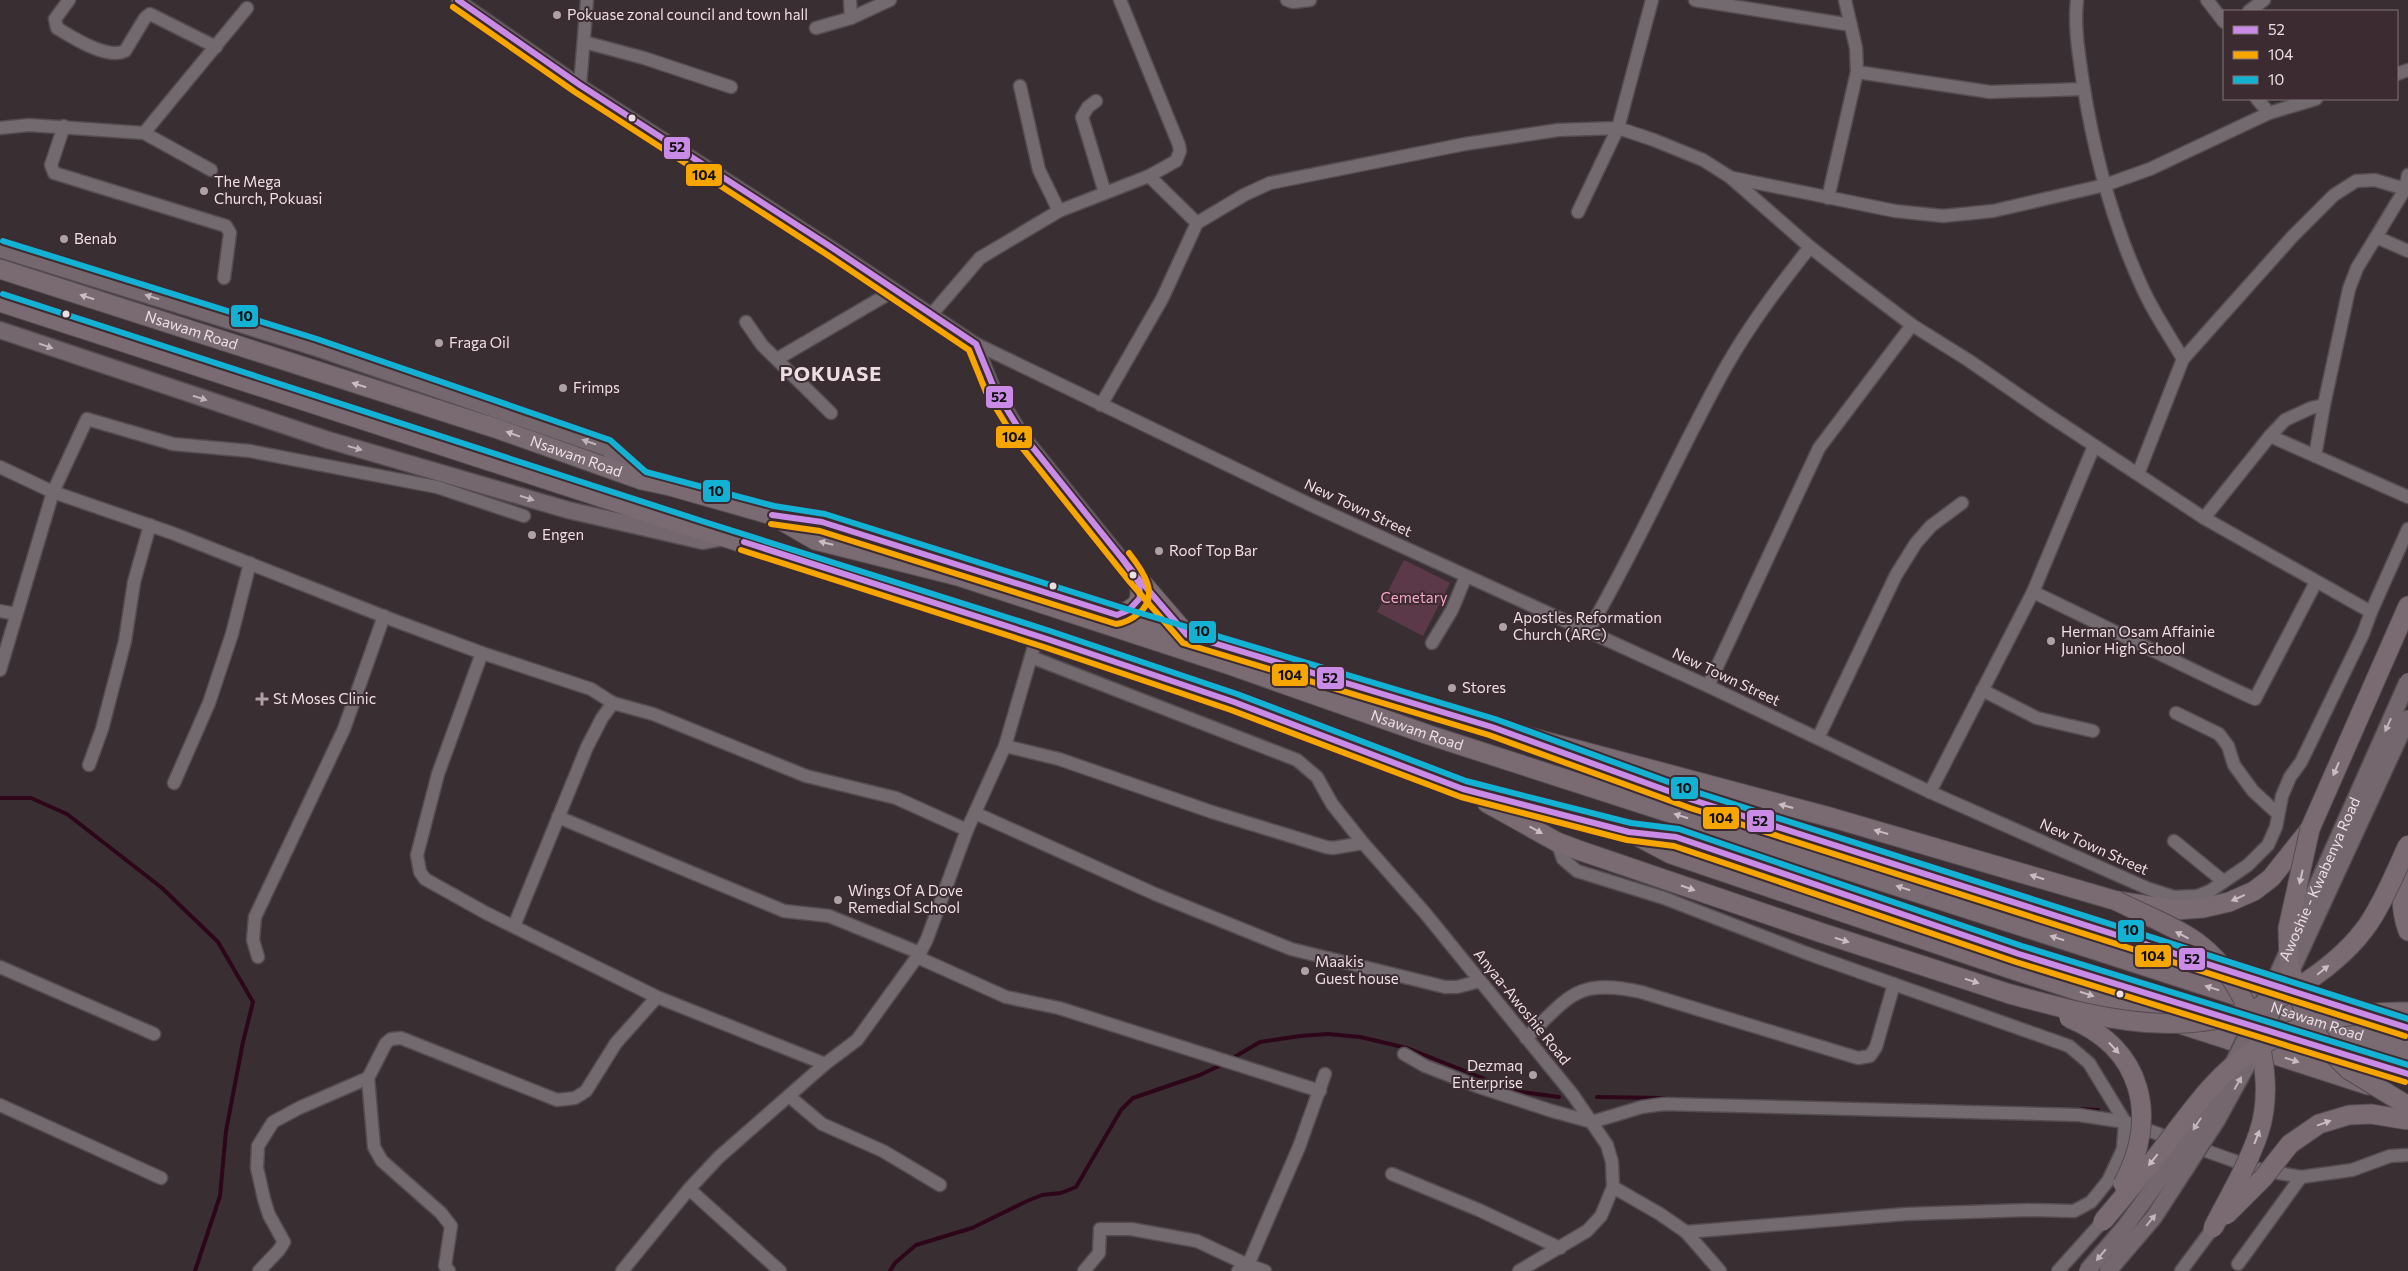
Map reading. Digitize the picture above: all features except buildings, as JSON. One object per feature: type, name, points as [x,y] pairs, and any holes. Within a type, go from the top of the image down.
[{"type":"highway","name":"Nsawam Road","points":[[0,269],[498,429],[642,480],[670,486],[772,516],[815,540],[958,576],[1230,665],[1439,738],[2408,1051]]},
{"type":"highway","name":"Nsawam Road","points":[[0,302],[1037,636],[1234,702],[1463,789],[1629,832],[1676,837],[2019,954],[2408,1074]]},
{"type":"highway","points":[[772,516],[822,522],[1117,614],[1492,727],[1833,818],[2118,901],[2176,910],[2203,908],[2229,902],[2254,890],[2271,878],[2310,829]]},
{"type":"highway","points":[[1117,614],[1132,610],[1138,604],[1141,589],[1137,577]]},
{"type":"highway","points":[[1137,577],[1187,635]]},
{"type":"highway","points":[[2408,606],[2310,829],[2288,928],[2289,966],[2308,1022],[2327,1048],[2349,1070],[2408,1106]]},
{"type":"highway","points":[[1492,727],[1693,800],[2269,982],[2408,1028]]},
{"type":"highway","points":[[1463,789],[1557,842],[1819,932],[2010,994],[2089,1026],[2112,1044],[2129,1064],[2138,1086],[2142,1106],[2141,1139],[2134,1165],[2104,1221]]},
{"type":"highway","points":[[1629,832],[1671,854],[2014,970],[2408,1098]]},
{"type":"highway","points":[[2010,994],[2067,1010],[2147,1024],[2180,1025],[2215,1021],[2270,1004],[2320,972],[2345,950],[2368,924],[2389,886],[2408,845]]},
{"type":"highway","points":[[2408,862],[2403,878],[2402,897],[2408,931]]},
{"type":"highway","points":[[2118,901],[2198,943],[2217,961],[2246,1005],[2256,1030],[2264,1065],[2264,1098],[2260,1130],[2243,1169],[2213,1228]]},
{"type":"highway","points":[[2104,1221],[2160,1152],[2194,1106],[2220,1077],[2253,1050],[2294,1030],[2354,1014],[2408,1012]]},
{"type":"highway","points":[[2213,1228],[2263,1178],[2290,1144],[2319,1124],[2349,1115],[2371,1114],[2408,1120]]},
{"type":"main road","points":[[0,249],[314,347],[607,448],[642,480]]},
{"type":"main road","points":[[0,330],[328,440],[568,510],[703,541],[726,537]]},
{"type":"main road","points":[[487,486],[544,478]]},
{"type":"main road","name":"Awoshie - Kwabenya Road","points":[[2087,1271],[2124,1228],[2176,1157],[2221,1088],[2280,969],[2408,681]]},
{"type":"main road","name":"Awoshie - Kwabenya Road","points":[[2108,1271],[2154,1217],[2217,1120],[2250,1060],[2408,718]]},
{"type":"street","points":[[69,0],[55,19],[57,28],[104,52],[121,53],[125,51],[145,18],[150,14],[216,47]]},
{"type":"street","name":"New Town Street","points":[[458,0],[580,85],[976,344],[1100,405],[1466,576],[1708,686],[1930,792],[2110,873],[2174,898],[2197,896],[2248,864],[2268,845],[2276,827],[2277,813],[2290,777],[2301,762],[2363,634],[2408,529]]},
{"type":"street","points":[[580,85],[587,0]]},
{"type":"street","points":[[850,0],[851,18]]},
{"type":"street","points":[[816,28],[851,18],[890,0]]},
{"type":"street","points":[[930,315],[980,258],[1059,211],[1149,176],[1176,161],[1180,151],[1120,0]]},
{"type":"street","points":[[1287,0],[1293,2],[1310,0]]},
{"type":"street","points":[[1578,212],[1618,128],[1652,0]]},
{"type":"street","points":[[1695,0],[1851,25]]},
{"type":"street","points":[[1828,198],[1857,72],[1856,48],[1845,0]]},
{"type":"street","points":[[2077,0],[2076,32],[2084,88],[2090,127],[2105,184],[2125,248],[2142,288],[2183,359]]},
{"type":"street","points":[[2207,0],[2223,21]]},
{"type":"street","points":[[2250,10],[2264,0]]},
{"type":"street","points":[[144,132],[216,47],[246,8]]},
{"type":"street","points":[[584,42],[644,58],[731,87]]},
{"type":"street","points":[[1857,72],[1990,92],[2084,88]]},
{"type":"street","points":[[1020,86],[1039,170],[1059,211]]},
{"type":"street","points":[[2258,100],[2269,113]]},
{"type":"street","points":[[1730,177],[1895,211],[1943,216],[1993,211],[2105,184],[2180,156],[2269,113],[2313,100]]},
{"type":"street","points":[[1096,101],[1088,107],[1082,117],[1105,193]]},
{"type":"street","points":[[0,128],[29,125],[144,132],[211,170]]},
{"type":"street","points":[[64,126],[51,165],[54,173],[226,226],[230,233],[224,278]]},
{"type":"street","points":[[1100,405],[1162,299],[1197,223],[1244,195],[1270,183],[1465,144],[1549,131],[1618,128],[1703,160],[1730,177],[1810,247],[1912,325],[2204,518],[2371,612]]},
{"type":"street","points":[[2315,456],[2349,289],[2357,268],[2405,189],[2408,174]]},
{"type":"street","points":[[1149,176],[1197,223]]},
{"type":"street","points":[[2138,474],[2183,359],[2292,237],[2334,195],[2356,181],[2375,180],[2405,189]]},
{"type":"street","points":[[2376,237],[2408,250]]},
{"type":"street","points":[[1588,631],[1616,585],[1656,500],[1728,365],[1768,300],[1810,247]]},
{"type":"street","points":[[777,359],[894,290]]},
{"type":"street","points":[[746,322],[762,345],[831,412]]},
{"type":"street","points":[[1708,686],[1819,448],[1912,325]]},
{"type":"street","points":[[976,344],[994,388],[1022,434],[1137,577]]},
{"type":"street","points":[[2204,518],[2285,420],[2311,408],[2324,405]]},
{"type":"street","points":[[0,670],[53,492],[87,419],[173,444],[250,451],[437,487],[524,516]]},
{"type":"street","points":[[2270,436],[2408,497]]},
{"type":"street","points":[[1930,792],[2033,592],[2094,446]]},
{"type":"street","points":[[0,467],[53,492],[150,525],[482,653],[591,689],[613,703],[653,714],[806,776],[896,798],[968,830]]},
{"type":"street","points":[[1818,738],[1896,575],[1916,543],[1931,526],[1962,504]]},
{"type":"street","points":[[89,766],[102,729],[125,641],[134,582],[150,525]]},
{"type":"street","points":[[174,783],[209,703],[232,634],[250,564]]},
{"type":"street","points":[[1432,643],[1452,610],[1466,576]]},
{"type":"street","points":[[2033,592],[2120,633],[2161,656],[2255,699],[2316,582]]},
{"type":"street","points":[[0,611],[16,614]]},
{"type":"street","points":[[258,957],[253,940],[255,917],[344,729],[384,616]]},
{"type":"street","points":[[622,1271],[689,1189],[728,1149],[790,1097],[825,1064],[857,1040],[919,955],[968,830],[1005,746],[1037,636]]},
{"type":"street","points":[[482,653],[438,774],[417,855],[417,863],[425,880],[432,886],[657,997],[825,1064]]},
{"type":"street","name":"Anyaa-Awoshie Road","points":[[1031,658],[1297,760],[1317,777],[1332,804],[1362,843],[1425,913],[1526,1038],[1592,1122],[1607,1145],[1612,1162],[1613,1187],[1601,1216],[1587,1231],[1519,1271]]},
{"type":"street","points":[[1982,690],[2037,718],[2093,731]]},
{"type":"street","points":[[514,926],[586,747],[602,718],[613,703]]},
{"type":"street","points":[[2176,713],[2219,734],[2228,746],[2234,765],[2253,791],[2277,813]]},
{"type":"street","points":[[1005,746],[1059,759],[1212,812],[1326,847],[1333,848],[1362,843]]},
{"type":"street","points":[[975,813],[1155,894],[1291,949],[1445,987],[1458,987],[1480,981]]},
{"type":"street","points":[[558,817],[784,911],[829,916],[919,955],[1006,997],[1059,1008],[1320,1090]]},
{"type":"street","points":[[2174,841],[2223,881]]},
{"type":"street","points":[[1557,842],[1563,859],[1577,871],[1612,884],[1664,898],[1894,984],[2069,1046],[2089,1063],[2125,1122],[2123,1149],[2108,1181],[2091,1202],[2074,1211],[2028,1210],[1906,1214],[1686,1232]]},
{"type":"street","points":[[0,967],[154,1034]]},
{"type":"street","points":[[1526,1038],[1573,994],[1586,988],[1617,987],[1641,992],[1858,1058],[1870,1056],[1876,1047],[1894,984]]},
{"type":"street","points":[[449,1271],[445,1266],[451,1226],[441,1213],[377,1155],[374,1147],[368,1078],[386,1043],[396,1037],[557,1100],[576,1098],[586,1091],[616,1043],[657,997]]},
{"type":"street","points":[[1404,1054],[1425,1066],[1479,1087],[1592,1122],[1642,1106],[1664,1104],[2079,1115],[2125,1122],[2257,1169],[2301,1176],[2352,1170],[2390,1156],[2408,1155]]},
{"type":"street","points":[[1243,1268],[1298,1147],[1325,1074]]},
{"type":"street","points":[[259,1271],[284,1242],[269,1215],[264,1199],[257,1168],[258,1146],[272,1122],[368,1078]]},
{"type":"street","points":[[790,1097],[822,1124],[883,1151],[940,1185]]},
{"type":"street","points":[[0,1104],[161,1178]]},
{"type":"street","points":[[1392,1174],[1479,1210],[1560,1248]]},
{"type":"street","points":[[2238,1264],[2301,1176]]},
{"type":"street","points":[[1613,1187],[1660,1214],[1686,1232],[1720,1271]]},
{"type":"street","points":[[689,1189],[780,1271]]},
{"type":"street","points":[[2058,1271],[2104,1221]]},
{"type":"street","points":[[2181,1271],[2213,1228]]},
{"type":"street","points":[[1084,1271],[1099,1252],[1100,1229],[1131,1229],[1197,1241],[1243,1268],[1265,1271]]},
{"type":"green space","name":"Cemetary","points":[[1404,560],[1450,583],[1423,636],[1377,612]]},
{"type":"waterway","points":[[0,798],[31,798],[67,814],[162,888],[218,942],[253,1002],[243,1042],[226,1131],[220,1196],[195,1271]]},
{"type":"waterway","points":[[1231,1059],[1260,1042],[1328,1034],[1360,1037],[1407,1048],[1515,1091],[1559,1097]]},
{"type":"waterway","points":[[890,1271],[895,1263],[916,1245],[972,1228],[1042,1195],[1061,1193],[1076,1187],[1121,1110],[1133,1098],[1200,1075],[1223,1064]]},
{"type":"waterway","points":[[1597,1097],[1664,1098]]},
{"type":"waterway","points":[[2081,1109],[2098,1110]]},
{"type":"transit line","name":"52","points":[[458,0],[580,85],[831,247],[976,344],[994,388],[1022,434],[1137,577],[1187,635],[1492,727],[1693,800],[2408,1028]]},
{"type":"transit line","name":"104","points":[[453,7],[575,92],[826,254],[969,350],[986,392],[1015,439],[1130,582],[1183,643],[1489,735],[1690,808],[2405,1036]]},
{"type":"transit line","name":"10","points":[[3,241],[317,339],[610,440],[646,472],[774,506],[825,514],[1120,607],[1495,719],[1696,792],[2408,1019]]},
{"type":"transit line","name":"10","points":[[3,294],[708,523],[1050,631],[1237,694],[1466,781],[1631,823],[1679,829],[2022,946],[2408,1065]]},
{"type":"transit line","name":"52","points":[[772,515],[822,522],[1117,615],[1129,610],[1140,598],[1139,583],[1122,558]]},
{"type":"transit line","name":"104","points":[[771,524],[820,531],[1116,624],[1136,616],[1145,607],[1148,599],[1149,592],[1144,575],[1129,553]]},
{"type":"transit line","name":"52","points":[[744,542],[1047,639],[1234,702],[1463,789],[1629,832],[1676,837],[2019,954],[2408,1074]]},
{"type":"transit line","name":"104","points":[[741,550],[1044,647],[1231,710],[1461,797],[1627,840],[1674,846],[2016,962],[2405,1082]]},
{"type":"place","name":"Pokuase zonal council and town hall","points":[[557,15]]},
{"type":"place","name":"The Mega Church, Pokuasi","points":[[204,191]]},
{"type":"place","name":"Benab","points":[[64,239]]},
{"type":"place","name":"Fraga Oil","points":[[439,343]]},
{"type":"place","name":"Frimps","points":[[563,388]]},
{"type":"place","name":"Engen","points":[[532,535]]},
{"type":"place","name":"Roof Top Bar","points":[[1159,551]]},
{"type":"place","name":"Apostles Reformation Church (ARC)","points":[[1503,627]]},
{"type":"place","name":"Herman Osam Affainie Junior High School","points":[[2051,641]]},
{"type":"place","name":"Stores","points":[[1452,688]]},
{"type":"place","name":"St Moses Clinic","points":[[262,699]]},
{"type":"place","name":"Wings Of A Dove Remedial School","points":[[838,900]]},
{"type":"place","name":"Maakis Guest house","points":[[1305,971]]},
{"type":"place","name":"Dezmaq Enterprise","points":[[1533,1075]]},
{"type":"district","name":"POKUASE","points":[[831,374]]}]
